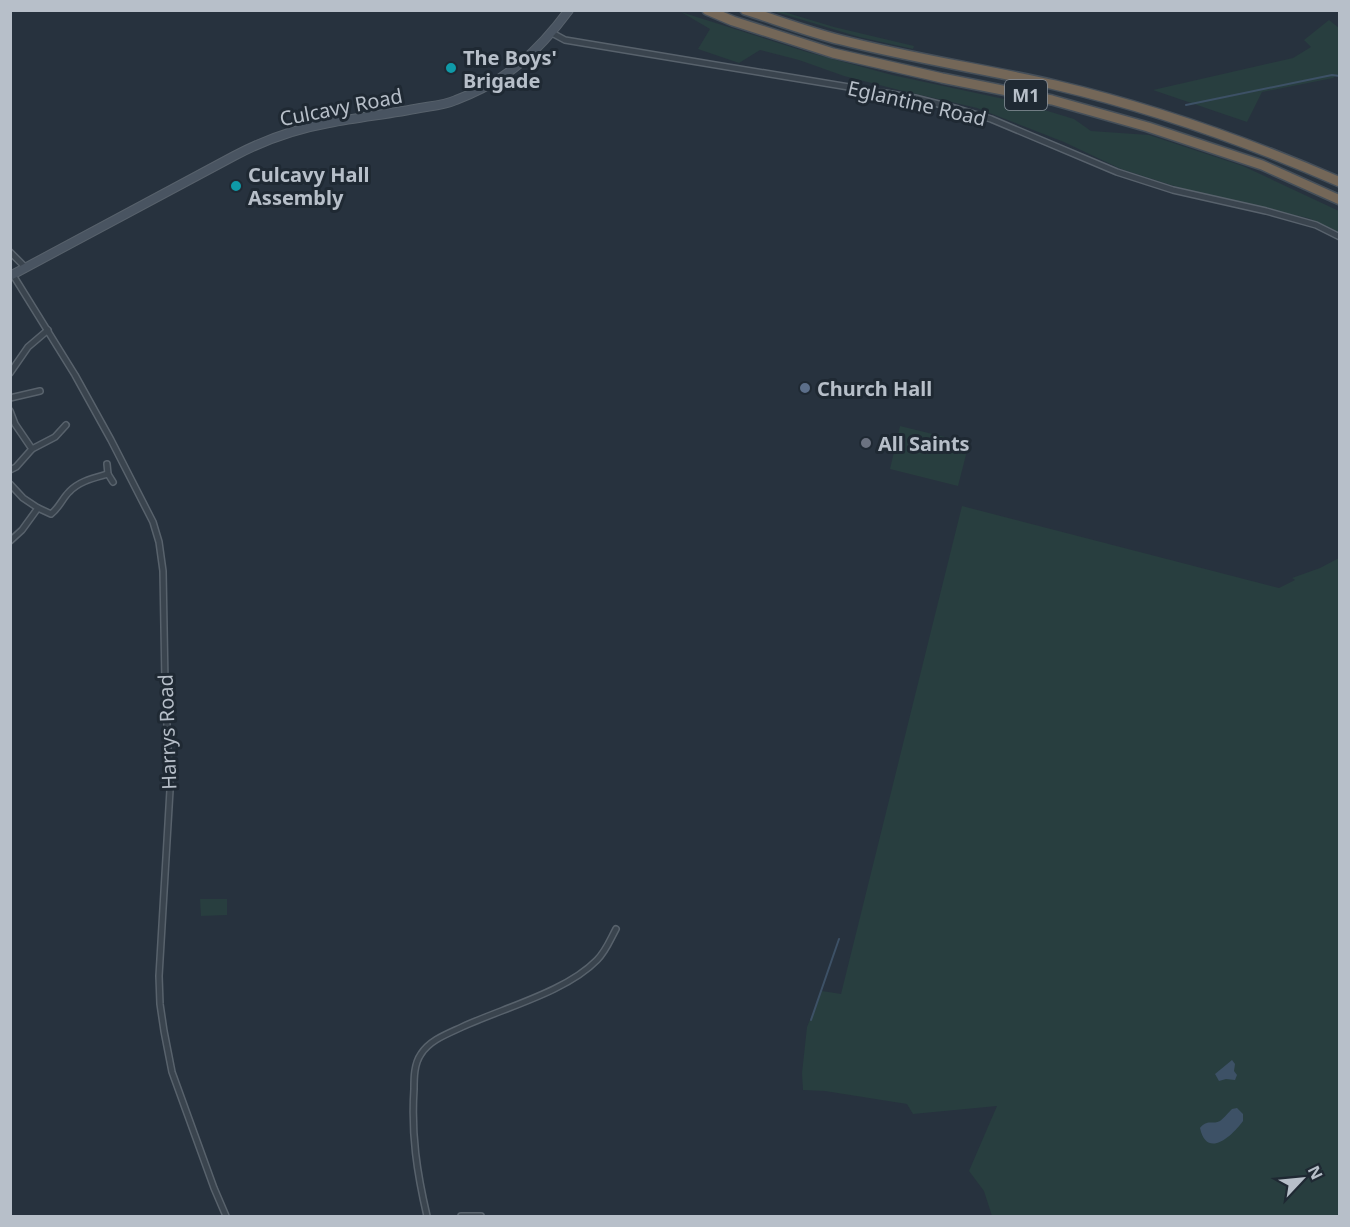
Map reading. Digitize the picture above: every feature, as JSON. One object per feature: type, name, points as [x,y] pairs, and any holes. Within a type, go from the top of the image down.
[{"type":"highway","name":"M1","points":[[707,10],[733,21],[833,53],[1052,100],[1148,127],[1262,165],[1340,200]]},
{"type":"highway","name":"M1","points":[[745,10],[840,40],[1055,85],[1131,106],[1264,150],[1340,182]]},
{"type":"street","name":"Culcavy Road","points":[[12,276],[266,140],[329,123],[453,102],[473,93],[508,74],[524,62],[552,33],[569,10]]},
{"type":"street","name":"Eglantine Road","points":[[552,33],[565,40],[915,98],[958,109],[1021,131],[1117,172],[1173,190],[1316,225],[1340,237]]},
{"type":"street","points":[[10,252],[24,269]]},
{"type":"street","name":"Harrys Road","points":[[12,276],[48,330],[111,440],[153,522],[159,542],[163,571],[170,790],[159,976],[160,1004],[172,1072],[226,1216]]},
{"type":"street","points":[[11,370],[28,347],[48,330]]},
{"type":"street","points":[[10,398],[40,391]]},
{"type":"street","points":[[10,411],[15,424],[32,449]]},
{"type":"street","points":[[10,470],[16,467],[32,449],[55,437],[66,425]]},
{"type":"street","points":[[107,464],[108,474],[113,482]]},
{"type":"street","points":[[10,484],[23,498],[51,514],[56,511],[68,493],[80,483],[108,474]]},
{"type":"street","points":[[10,541],[22,530],[38,508]]},
{"type":"street","points":[[427,1216],[413,1137],[414,1071],[421,1053],[440,1037],[481,1018],[539,996],[583,972],[604,952],[616,929]]},
{"type":"street","points":[[461,1216],[482,1216]]},
{"type":"green space","points":[[773,11],[781,11],[834,27],[914,46],[913,49],[859,37]]},
{"type":"green space","points":[[681,12],[807,52],[892,75],[1018,102],[1074,119],[1091,131],[1149,135],[1243,166],[1339,211],[1339,232],[1308,218],[1220,199],[1121,169],[1064,142],[977,108],[844,76],[799,60],[760,50],[739,63],[698,49],[710,29]]},
{"type":"green space","points":[[1329,20],[1339,28],[1339,74],[1333,78],[1262,92],[1247,122],[1153,90],[1293,58],[1311,47],[1304,40]]},
{"type":"green space","points":[[900,426],[969,443],[958,486],[890,469]]},
{"type":"green space","points":[[962,506],[1279,588],[1295,580],[1292,578],[1339,558],[1339,1216],[992,1216],[984,1191],[969,1171],[997,1106],[913,1114],[907,1104],[825,1091],[803,1090],[802,1073],[807,1027],[822,991],[841,994]]},
{"type":"green space","points":[[200,899],[227,899],[227,915],[201,916]]},
{"type":"water","points":[[1232,1060],[1237,1075],[1235,1080],[1219,1081],[1215,1074]]},
{"type":"water","points":[[1237,1108],[1243,1114],[1243,1121],[1227,1138],[1214,1144],[1203,1137],[1200,1128],[1203,1125],[1220,1121],[1232,1109]]},
{"type":"waterway","points":[[1186,105],[1332,75],[1340,76]]},
{"type":"waterway","points":[[811,1020],[839,939]]},
{"type":"place","name":"The Boys' Brigade","points":[[451,68]]},
{"type":"place","name":"Culcavy Hall Assembly","points":[[236,186]]},
{"type":"place","name":"Church Hall","points":[[805,388]]},
{"type":"place","name":"All Saints","points":[[866,443]]}]
